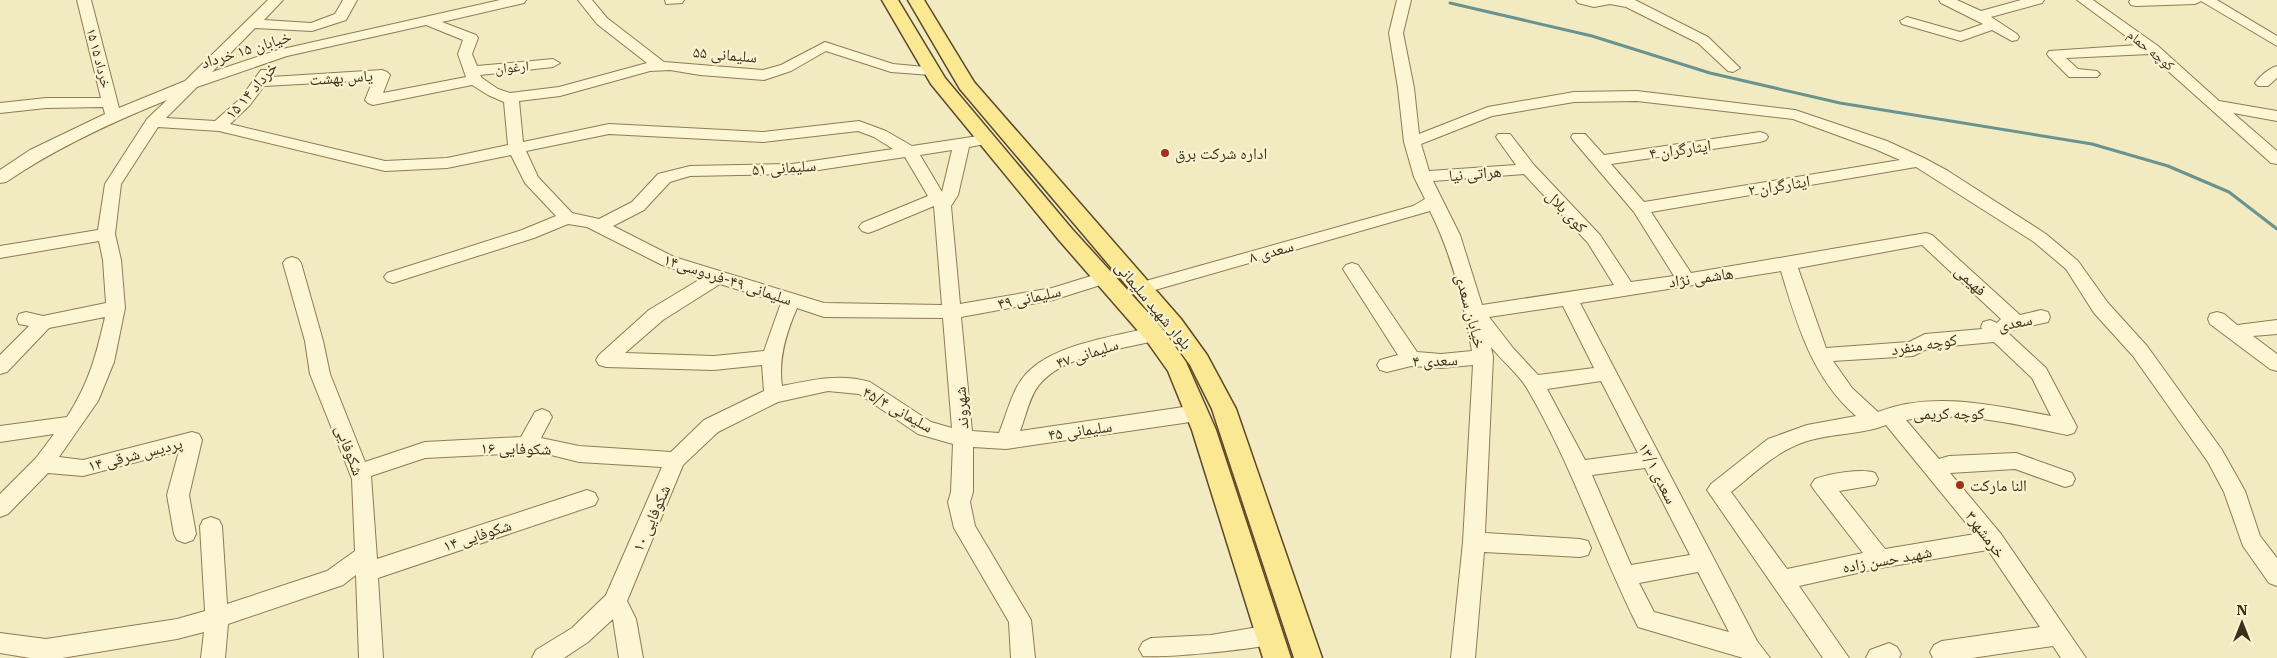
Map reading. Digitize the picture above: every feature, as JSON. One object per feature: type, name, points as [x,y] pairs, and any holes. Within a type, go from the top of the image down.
[{"type":"main road","name":"بلوار شهید سلیمانی","points":[[890,0],[931,71],[985,140],[1154,334],[1178,368],[1197,413],[1277,658]]},
{"type":"main road","name":"بلوار شهید سلیمانی","points":[[916,0],[966,85],[1191,348],[1217,393],[1308,658]]},
{"type":"main road","points":[[1065,234],[1086,225]]},
{"type":"street","name":"۱۵ خرداد ۱۵","points":[[84,0],[112,109]]},
{"type":"street","points":[[0,508],[43,464],[74,424],[91,396],[104,362],[116,308],[112,260],[106,234],[113,184],[153,122],[276,0]]},
{"type":"street","points":[[252,24],[312,27],[341,17],[350,0]]},
{"type":"street","name":"خیابان ۱۵ خرداد","points":[[1,176],[112,109],[283,54],[519,0]]},
{"type":"street","points":[[585,0],[609,27],[660,66]]},
{"type":"street","name":"خیابان سعدی","points":[[1404,0],[1396,33],[1406,88],[1412,142],[1422,177],[1447,228],[1475,313],[1483,357],[1474,542],[1463,658]]},
{"type":"street","points":[[1582,0],[1594,3],[1610,0],[1630,3],[1703,40],[1733,68]]},
{"type":"street","points":[[1946,0],[1980,16],[2012,37]]},
{"type":"street","points":[[1980,16],[2023,2],[2037,0]]},
{"type":"street","name":"کوچه حمام","points":[[2084,0],[2153,49],[2277,159]]},
{"type":"street","points":[[2136,2],[2195,0]]},
{"type":"street","points":[[2207,0],[2277,42]]},
{"type":"street","points":[[394,277],[528,234],[567,218],[531,179],[516,148],[512,102],[509,98],[493,92],[473,75],[465,54],[471,38],[428,21]]},
{"type":"street","points":[[1907,21],[1961,36],[1994,25]]},
{"type":"street","name":"سلیمانی ۵۵","points":[[509,98],[560,91],[660,66],[764,74],[786,68],[825,46],[891,68],[931,71]]},
{"type":"street","points":[[2092,74],[2074,74],[2054,54],[2153,49]]},
{"type":"street","name":"۱۵ خرداد ۱۴","points":[[220,126],[245,102],[283,54]]},
{"type":"street","name":"ارغوان","points":[[473,75],[553,63]]},
{"type":"street","points":[[2263,83],[2277,70]]},
{"type":"street","name":"یاس بهشت","points":[[259,82],[382,75],[373,100],[441,85],[473,75]]},
{"type":"street","points":[[1412,142],[1488,112],[1574,97],[1637,96],[1795,115],[1881,145],[1918,162],[1942,175],[2040,238],[2072,265],[2101,308],[2140,351],[2215,456],[2234,491],[2251,540],[2277,576]]},
{"type":"street","points":[[0,108],[46,103],[112,109]]},
{"type":"street","points":[[2214,105],[2277,116]]},
{"type":"street","points":[[153,122],[220,126],[385,166],[448,162],[609,129],[763,137],[859,126],[880,134],[910,152]]},
{"type":"street","name":"کوی بلال","points":[[1504,137],[1528,169],[1594,239],[1626,288]]},
{"type":"street","points":[[1579,137],[1640,208],[1686,280]]},
{"type":"street","name":"ایثارگران ۴","points":[[1600,160],[1760,137]]},
{"type":"street","name":"سلیمانی ۵۱","points":[[599,226],[638,206],[664,178],[690,171],[792,169],[985,140]]},
{"type":"street","points":[[868,227],[940,202],[950,195],[961,145]]},
{"type":"street","name":"شهروند","points":[[910,152],[940,202],[953,312],[963,439],[962,484],[959,502],[965,528],[1020,620],[1023,658]]},
{"type":"street","name":"ایثارگران ۲","points":[[1640,208],[1918,162]]},
{"type":"street","name":"هراتی نیا","points":[[1422,177],[1528,169]]},
{"type":"street","name":"سعدی ۸","points":[[1141,288],[1419,210],[1433,202]]},
{"type":"street","points":[[1402,215],[1447,228]]},
{"type":"street","name":"سلیمانی ۴۹-فردوسی۱۴","points":[[567,218],[590,222],[668,261],[824,310],[953,312]]},
{"type":"street","points":[[0,252],[106,234]]},
{"type":"street","name":"هاشمی نژاد","points":[[1475,313],[1788,264],[1926,239]]},
{"type":"street","name":"فهیمی","points":[[1926,239],[2016,322]]},
{"type":"street","name":"شکوفایی","points":[[292,263],[320,374],[362,479],[371,658]]},
{"type":"street","points":[[1788,264],[1802,311],[1820,355],[1841,390],[1882,418]]},
{"type":"street","points":[[1352,269],[1410,359]]},
{"type":"street","points":[[718,277],[656,315],[606,360],[714,363],[773,357]]},
{"type":"street","name":"سلیمانی ۴۹","points":[[953,312],[1052,294],[1104,278]]},
{"type":"street","name":"سعدی ۱۳/۱","points":[[1568,298],[1608,373],[1650,459],[1753,653]]},
{"type":"street","points":[[774,395],[770,376],[776,333],[791,300]]},
{"type":"street","points":[[0,367],[35,321],[116,308]]},
{"type":"street","points":[[1475,313],[1506,353],[1534,383],[1579,469],[1624,576],[1646,620],[1753,653]]},
{"type":"street","name":"سعدی","points":[[1994,331],[2016,322],[2041,317]]},
{"type":"street","points":[[2217,319],[2277,364]]},
{"type":"street","points":[[2232,332],[2277,327]]},
{"type":"street","name":"کوچه منفرد","points":[[1820,355],[1913,349],[1925,340],[1994,331]]},
{"type":"street","name":"کوچه کریمی","points":[[1882,418],[1918,410],[1974,410],[2066,427],[2039,373],[1994,331]]},
{"type":"street","name":"سلیمانی ۴۷","points":[[1006,441],[1032,379],[1053,363],[1072,354],[1154,334]]},
{"type":"street","name":"سعدی ۴","points":[[1387,365],[1410,359],[1441,361],[1483,357]]},
{"type":"street","points":[[1534,383],[1608,373]]},
{"type":"street","name":"سلیمانی ۴۵/۴","points":[[774,395],[828,384],[863,387],[925,428],[963,439]]},
{"type":"street","name":"شکوفایی ۱۰","points":[[544,658],[580,635],[615,602],[675,460],[711,426],[774,395]]},
{"type":"street","name":"سلیمانی ۴۵","points":[[963,439],[1006,441],[1197,413]]},
{"type":"street","points":[[527,445],[542,417]]},
{"type":"street","points":[[1836,658],[1718,490],[1775,444],[1807,433],[1882,418]]},
{"type":"street","name":"خرمشهر۳","points":[[1882,418],[1936,470],[1993,540],[2074,658]]},
{"type":"street","points":[[0,434],[74,424]]},
{"type":"street","name":"پردیس شرقی ۱۴","points":[[43,464],[83,468],[192,440],[178,495],[185,534]]},
{"type":"street","name":"شکوفایی ۱۶","points":[[360,472],[425,450],[527,445],[551,447],[579,454],[675,460]]},
{"type":"street","points":[[1579,469],[1650,459]]},
{"type":"street","points":[[1936,470],[1949,464],[2016,461],[2065,479]]},
{"type":"street","points":[[1868,479],[1822,485],[1880,559]]},
{"type":"street","name":"شکوفایی ۱۴","points":[[0,643],[46,650],[177,629],[217,618],[335,578],[367,563],[587,499]]},
{"type":"street","points":[[212,526],[217,618],[213,658]]},
{"type":"street","name":"شهید حسن زاده","points":[[1781,580],[1880,559],[1993,540]]},
{"type":"street","points":[[1474,542],[1580,548]]},
{"type":"street","points":[[1624,576],[1704,562]]},
{"type":"street","points":[[615,602],[625,619],[631,658]]},
{"type":"street","points":[[1151,649],[1211,645],[1270,635]]},
{"type":"street","points":[[1946,658],[1942,652],[2058,635]]},
{"type":"waterway","points":[[1450,3],[1592,36],[1710,73],[1840,103],[2092,144],[2168,166],[2229,192],[2277,229]]},
{"type":"place","name":"اداره شرکت برق","points":[[1165,153]]},
{"type":"place","name":"النا مارکت","points":[[1960,485]]}]
